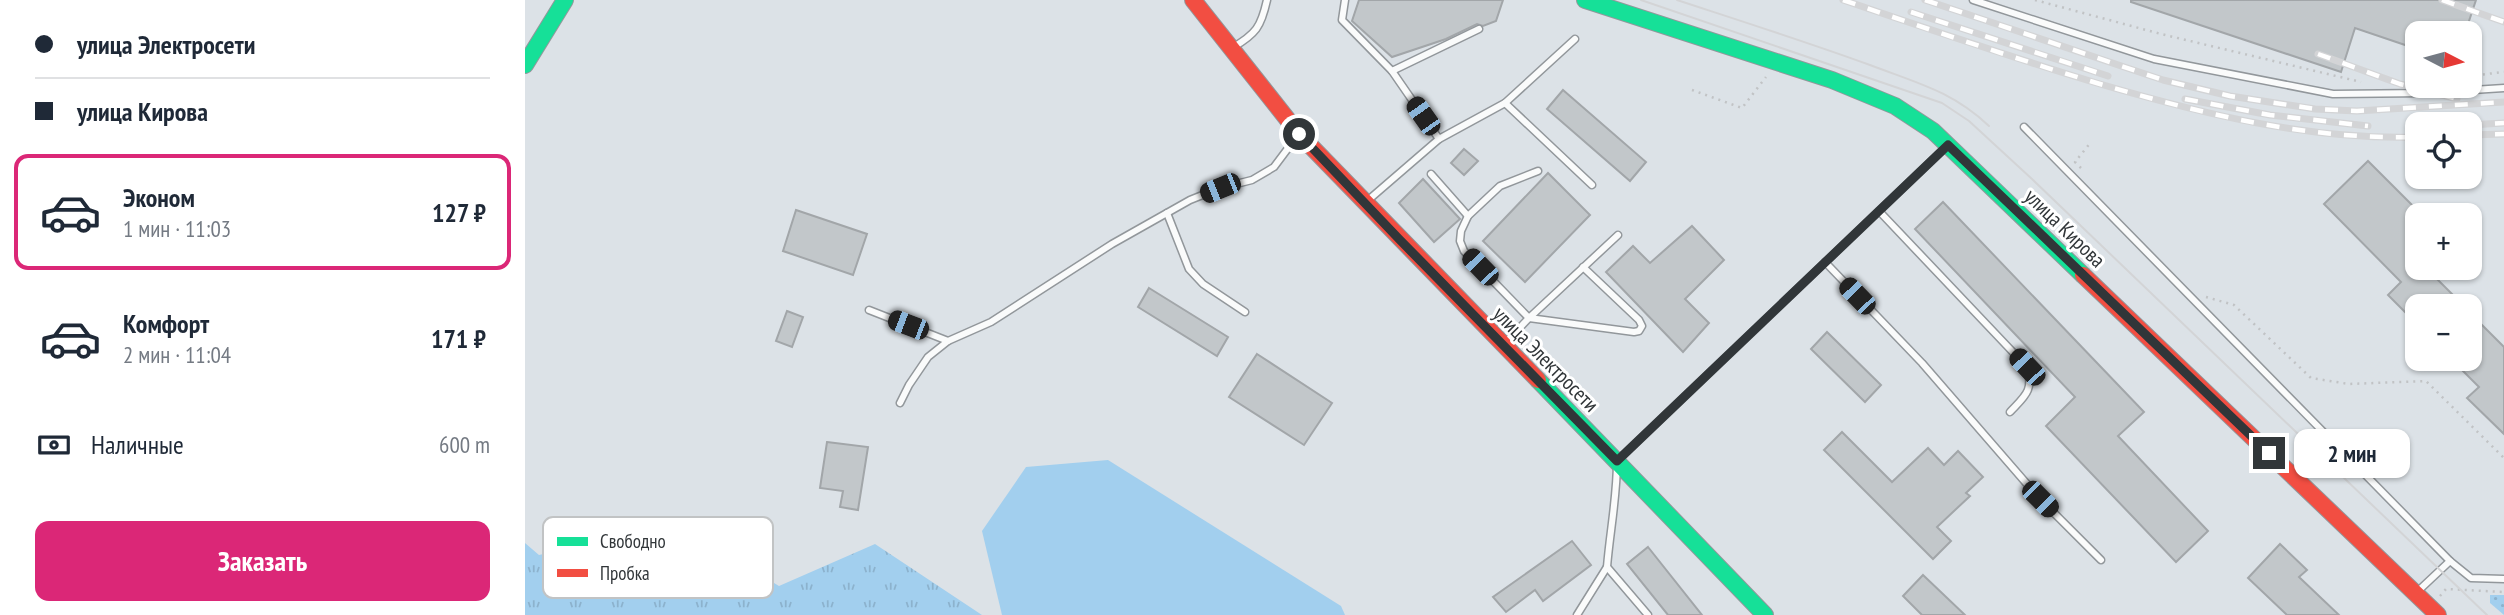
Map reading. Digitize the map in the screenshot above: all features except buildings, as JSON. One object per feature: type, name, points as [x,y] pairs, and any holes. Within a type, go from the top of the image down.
[{"type":"main road","points":[[525,65],[565,0]]},
{"type":"main road","name":"улица Электросети","points":[[1193,0],[1299,134],[1364,204],[1502,349],[1617,461],[1765,615]]},
{"type":"main road","name":"улица Кирова","points":[[1584,0],[1867,93],[1898,106],[1918,119],[2434,611]]},
{"type":"lane","points":[[1230,49],[1250,37],[1258,28],[1267,0]]},
{"type":"lane","points":[[1345,0],[1342,20],[1392,71],[1439,139]]},
{"type":"lane","points":[[1973,0],[2154,59],[2333,94],[2427,93],[2504,88]]},
{"type":"lane","points":[[1392,71],[1479,29]]},
{"type":"lane","points":[[1364,204],[1439,139],[1505,103],[1575,38]]},
{"type":"lane","points":[[1505,103],[1592,186]]},
{"type":"lane","points":[[2024,127],[2450,561],[2471,578],[2504,579]]},
{"type":"lane","points":[[901,403],[909,385],[928,357],[948,341],[991,323],[1112,244],[1190,200],[1220,188],[1252,180],[1274,167],[1299,134]]},
{"type":"lane","points":[[1577,615],[1607,567],[1611,517],[1617,495],[1617,461],[1948,145]]},
{"type":"lane","points":[[1538,171],[1500,186],[1468,216],[1461,231],[1460,241],[1464,251],[1529,318],[1639,331],[1642,326],[1639,320],[1583,267]]},
{"type":"lane","points":[[1431,174],[1468,216]]},
{"type":"lane","points":[[1879,211],[2027,367],[2030,379],[2028,393],[2010,412]]},
{"type":"lane","points":[[1167,213],[1189,269],[1203,284],[1245,312]]},
{"type":"lane","points":[[1502,349],[1529,318],[1618,235]]},
{"type":"lane","points":[[1825,262],[1922,363],[2040,499],[2101,560]]},
{"type":"lane","points":[[869,310],[948,341]]},
{"type":"lane","points":[[2416,594],[2450,561]]},
{"type":"lane","points":[[1607,567],[1648,615]]},
{"type":"path","points":[[2035,0],[2161,34],[2363,82]]},
{"type":"path","points":[[2482,75],[2504,72]]},
{"type":"path","points":[[1692,90],[1742,108],[1767,74]]},
{"type":"path","points":[[2085,172],[2075,162],[2091,142]]},
{"type":"path","points":[[2197,295],[2234,305],[2311,378],[2349,384],[2426,381],[2504,458]]},
{"type":"path","points":[[2434,611],[2446,589],[2504,592]]},
{"type":"green space","points":[[1108,460],[1341,606],[1345,615],[1002,615],[982,531],[1026,467]]},
{"type":"green space","points":[[525,543],[539,555],[543,554],[543,598],[773,598],[773,582],[779,586],[875,544],[982,615],[525,615]]},
{"type":"green space","points":[[2490,595],[2504,595],[2504,615],[2490,603]]},
{"type":"tram line","points":[[1641,0],[1942,103],[1969,121],[2487,615]]},
{"type":"tram line","points":[[1677,0],[1919,83],[1961,104],[1989,126]]},
{"type":"railway","points":[[1843,0],[2067,74],[2217,115],[2336,134],[2405,137]]},
{"type":"railway","points":[[1925,0],[2163,80],[2230,96],[2315,109],[2357,111],[2504,102]]},
{"type":"railway","points":[[2442,0],[2504,22]]},
{"type":"railway","points":[[1911,12],[2108,76]]},
{"type":"railway","points":[[2318,54],[2400,84],[2457,99]]},
{"type":"railway","points":[[2185,99],[2270,115],[2368,126]]},
{"type":"railway","points":[[2482,124],[2504,123]]},
{"type":"railway","points":[[2482,135],[2504,134]]},
{"type":"traffic: fast","points":[[525,65],[565,0]]},
{"type":"traffic: fast","points":[[1585,0],[1832,80],[1895,106],[1933,131],[2083,275]]},
{"type":"traffic: fast","points":[[1538,380],[1765,615]]},
{"type":"traffic: jam","points":[[1193,0],[1299,134],[1538,380]]},
{"type":"traffic: jam","points":[[2083,275],[2438,615]]},
{"type":"route","points":[[1299,134],[1364,204],[1617,461],[1948,145],[2269,453]]}]
